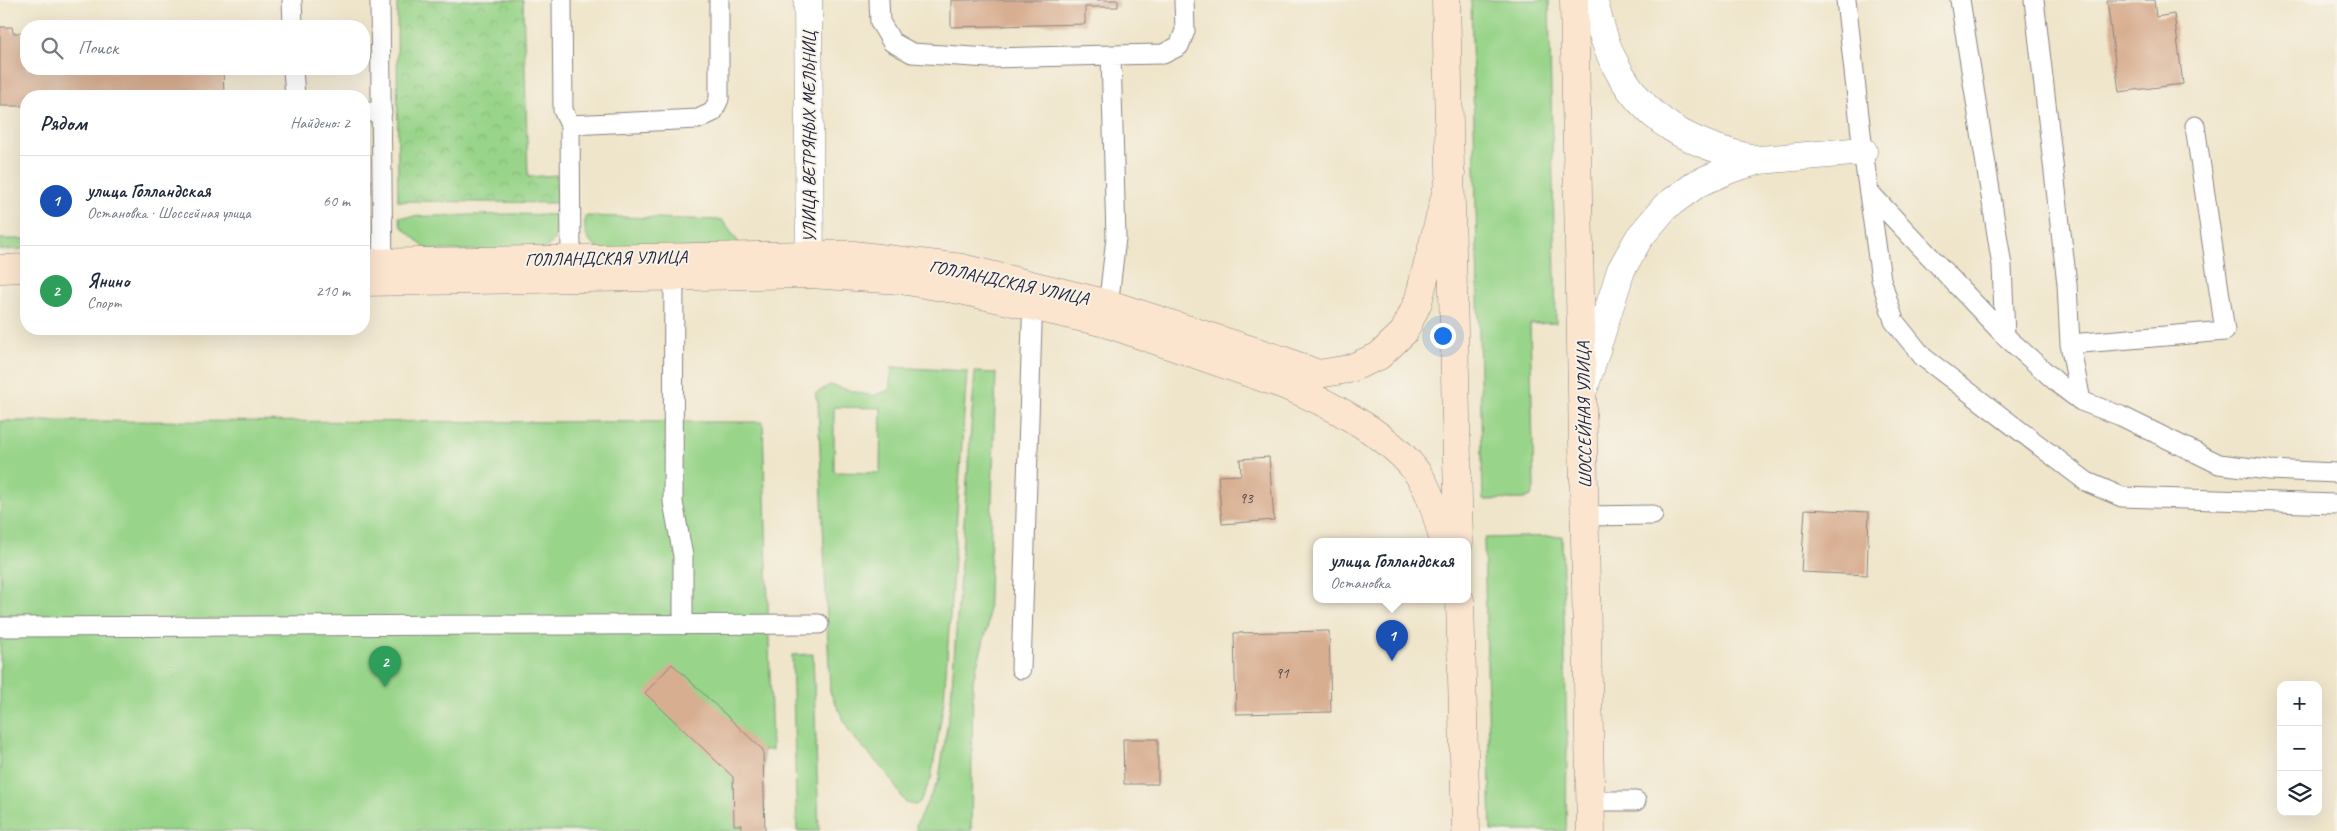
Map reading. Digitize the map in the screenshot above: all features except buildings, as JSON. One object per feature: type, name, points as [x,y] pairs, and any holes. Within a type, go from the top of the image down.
[{"type":"street","name":"УЛИЦА ВЕТРЯНЫХ МЕЛЬНИЦ","points":[[808,0],[810,265]]},
{"type":"street","points":[[1446,0],[1459,538]]},
{"type":"street","name":"ШОССЕЙНАЯ УЛИЦА","points":[[1574,0],[1592,800],[1591,831]]},
{"type":"street","points":[[1593,0],[1611,56],[1630,91],[1660,121],[1695,142],[1731,154],[1760,160]]},
{"type":"street","points":[[1583,388],[1621,270],[1638,238],[1665,207],[1698,183],[1733,168],[1760,160],[1863,151]]},
{"type":"street","name":"ГОЛЛАНДСКАЯ УЛИЦА","points":[[377,272],[810,265],[965,290],[1033,296],[1276,358],[1318,374],[1349,369],[1379,356],[1404,332],[1418,302],[1451,174]]},
{"type":"street","name":"ГОЛЛАНДСКАЯ УЛИЦА","points":[[377,272],[571,259],[674,267]]},
{"type":"street","points":[[0,269],[20,268]]},
{"type":"street","points":[[0,287],[20,287]]},
{"type":"street","name":"ГОЛЛАНДСКАЯ УЛИЦА","points":[[1108,314],[1310,395],[1397,449],[1421,478],[1443,538]]},
{"type":"street","points":[[1460,603],[1466,831]]},
{"type":"lane","points":[[292,0],[292,20]]},
{"type":"lane","points":[[377,272],[373,112],[380,0]]},
{"type":"lane","points":[[562,0],[563,110],[570,125],[571,259]]},
{"type":"lane","points":[[570,125],[698,119],[713,112],[719,99],[718,0]]},
{"type":"lane","points":[[879,0],[880,22],[892,42],[912,53],[988,58],[1163,54],[1179,46],[1185,31],[1184,0]]},
{"type":"lane","points":[[1846,0],[1863,151],[1881,279],[1894,320],[1923,357],[2087,482],[2122,497],[2337,504]]},
{"type":"lane","points":[[1960,0],[2002,266],[2005,336]]},
{"type":"lane","points":[[2034,0],[2067,284],[2070,344],[2081,401]]},
{"type":"lane","points":[[1108,314],[1116,238],[1111,55]]},
{"type":"lane","points":[[293,75],[295,90]]},
{"type":"lane","points":[[2070,344],[2226,331],[2195,126]]},
{"type":"lane","points":[[1870,193],[2005,336],[2061,386],[2081,401],[2121,416],[2219,464],[2269,470],[2337,473]]},
{"type":"lane","points":[[674,267],[673,502],[683,556],[684,625]]},
{"type":"lane","points":[[1020,669],[1033,296]]},
{"type":"lane","points":[[1586,516],[1653,515]]},
{"type":"lane","points":[[0,627],[819,624]]},
{"type":"lane","points":[[1592,800],[1636,801]]},
{"type":"green space","points":[[397,0],[523,0],[528,177],[557,175],[557,203],[398,201]]},
{"type":"green space","points":[[1471,0],[1549,0],[1556,323],[1530,324],[1534,489],[1531,496],[1524,499],[1483,500]]},
{"type":"green space","points":[[511,214],[557,215],[554,240],[541,251],[427,250],[401,226],[399,217]]},
{"type":"green space","points":[[585,216],[722,220],[742,247],[602,250],[592,244],[585,232]]},
{"type":"green space","points":[[0,239],[20,239],[20,249],[0,250]]},
{"type":"green space","points":[[892,367],[967,371],[944,700],[931,779],[920,802],[915,805],[906,803],[887,774],[850,733],[830,692],[818,402],[815,394],[830,385],[872,396],[889,390]],"holes":[[[834,407],[881,408],[880,473],[834,472]]]},
{"type":"green space","points":[[975,372],[996,373],[988,625],[973,680],[971,831],[917,831],[916,825],[939,779],[951,700]]},
{"type":"green space","points":[[0,421],[763,422],[772,750],[763,750],[765,831],[0,831]]},
{"type":"green space","points":[[1562,536],[1567,742],[1566,831],[1491,831],[1484,538]]},
{"type":"green space","points":[[813,654],[819,831],[797,831],[792,655]]},
{"type":"place","name":"улица Голландская","points":[[1392,661]]},
{"type":"place","name":"Янино","points":[[385,687]]}]
